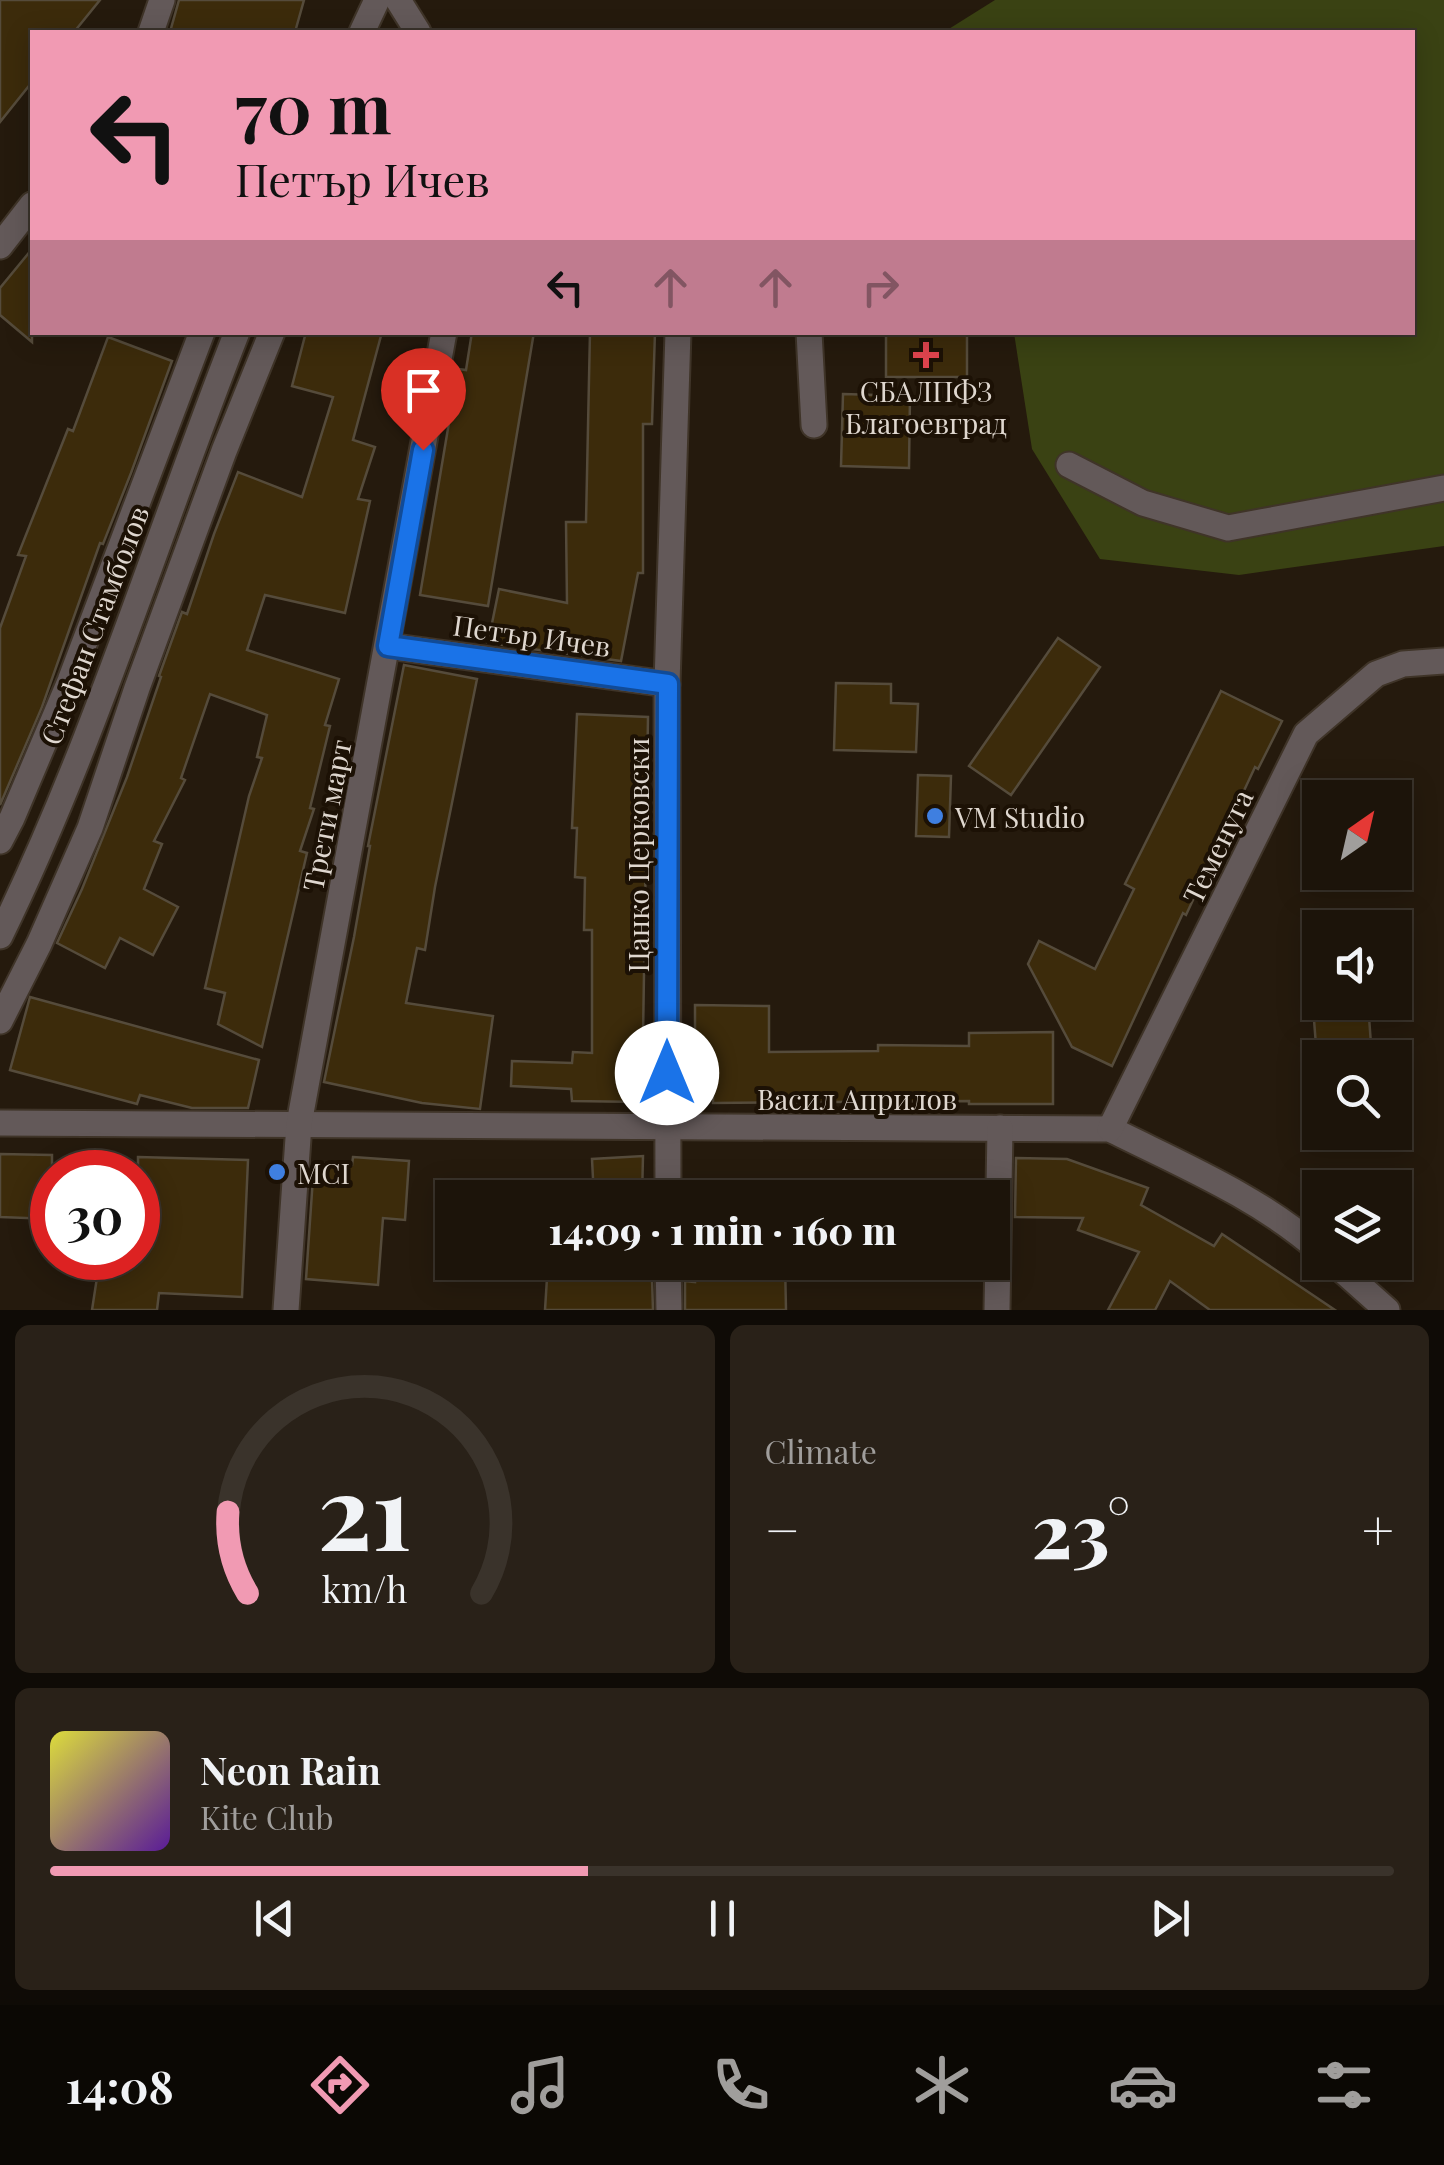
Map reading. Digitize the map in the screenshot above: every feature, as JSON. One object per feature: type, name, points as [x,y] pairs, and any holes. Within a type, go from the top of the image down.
[{"type":"street","points":[[151,30],[162,0]]},
{"type":"street","points":[[363,30],[378,0]]},
{"type":"street","points":[[398,0],[417,30]]},
{"type":"street","points":[[0,246],[30,208]]},
{"type":"street","points":[[0,841],[70,681],[201,335]]},
{"type":"street","name":"Стефан Стамболов","points":[[0,936],[40,855],[236,335]]},
{"type":"street","points":[[0,1021],[90,828],[224,452],[271,335]]},
{"type":"street","name":"Трети март","points":[[286,1310],[299,1124],[443,335]]},
{"type":"street","name":"Цанко Церковски","points":[[668,1180],[668,684],[678,335]]},
{"type":"street","points":[[809,335],[814,425]]},
{"type":"street","points":[[1069,464],[1143,502],[1228,528],[1444,488]]},
{"type":"street","name":"Петър Ичев","points":[[388,646],[668,684]]},
{"type":"street","name":"Теменуга","points":[[1110,1129],[1306,734],[1376,674],[1403,664],[1444,662]]},
{"type":"street","name":"Васил Априлов","points":[[0,1123],[1110,1129],[1212,1180],[1302,1236]]},
{"type":"street","points":[[997,1310],[1000,1128]]},
{"type":"street","points":[[668,1280],[669,1310]]},
{"type":"street","points":[[1353,1280],[1387,1310]]},
{"type":"green space","points":[[995,0],[1444,0],[1444,546],[1239,575],[1100,559],[1032,449],[1014,335],[1415,335],[1415,30],[947,30]]},
{"type":"building","points":[[0,0],[100,0],[76,30],[30,30],[30,84],[0,122]]},
{"type":"building","points":[[179,0],[304,0],[296,30],[171,30]]},
{"type":"building","points":[[30,251],[32,342],[0,315],[0,288]]},
{"type":"building","points":[[305,335],[381,335],[353,440],[375,447],[358,499],[370,501],[345,613],[265,595],[247,650],[339,679],[325,725],[330,726],[310,808],[314,809],[300,851],[307,853],[262,1047],[218,1024],[225,993],[205,988],[249,796],[262,758],[257,757],[267,715],[210,694],[181,778],[185,780],[154,841],[162,844],[144,889],[178,907],[153,955],[120,938],[105,968],[57,943],[127,777],[182,612],[187,614],[238,472],[302,497],[333,397],[292,386]]},
{"type":"building","points":[[472,335],[533,335],[488,606],[420,595],[458,369],[466,370]]},
{"type":"building","points":[[590,335],[655,335],[652,424],[643,424],[643,573],[638,573],[621,661],[488,643],[499,589],[567,603],[566,522],[586,522]]},
{"type":"building","name":"СБАЛПФЗ Благоевград","points":[[886,335],[967,335],[967,377],[886,377]]},
{"type":"building","points":[[108,337],[172,361],[103,544],[100,543],[42,707],[0,805],[0,628],[26,556],[18,555],[68,429],[73,431]]},
{"type":"building","points":[[843,394],[910,396],[909,468],[841,466]]},
{"type":"building","points":[[1058,638],[1100,667],[1011,795],[969,766]]},
{"type":"building","points":[[404,665],[477,679],[425,950],[417,948],[406,1003],[493,1016],[480,1109],[422,1103],[324,1082]]},
{"type":"building","points":[[836,683],[891,684],[891,703],[918,704],[916,752],[834,750]]},
{"type":"building","points":[[1221,691],[1282,721],[1258,769],[1255,767],[1186,915],[1183,913],[1112,1066],[1072,1047],[1028,964],[1039,941],[1095,969],[1134,889],[1125,884]]},
{"type":"building","points":[[577,714],[648,717],[642,1102],[572,1101],[571,1089],[511,1086],[512,1061],[572,1063],[573,1052],[592,1053],[592,930],[584,930],[585,878],[575,877],[577,828],[572,828]]},
{"type":"building","points":[[918,775],[951,776],[949,837],[916,836]]},
{"type":"building","points":[[30,997],[259,1060],[248,1108],[192,1108],[140,1095],[137,1104],[10,1070]]},
{"type":"building","points":[[695,1005],[769,1006],[769,1052],[878,1051],[878,1045],[969,1046],[969,1033],[1053,1032],[1053,1104],[713,1103],[713,1061],[695,1060]]},
{"type":"building","points":[[1314,1020],[1369,1020],[1371,1040],[1316,1040]]},
{"type":"building","points":[[0,1154],[30,1155],[30,1218],[0,1217]]},
{"type":"building","points":[[643,1156],[642,1180],[593,1180],[592,1159]]},
{"type":"building","points":[[353,1157],[409,1161],[405,1220],[383,1218],[378,1285],[306,1279],[314,1163],[352,1165]]},
{"type":"building","points":[[160,1158],[248,1160],[242,1297],[159,1293],[157,1310],[92,1310],[97,1280],[160,1280]]},
{"type":"building","points":[[1016,1158],[1067,1159],[1148,1188],[1141,1205],[1214,1246],[1222,1234],[1335,1310],[1210,1310],[1170,1281],[1155,1310],[1108,1310],[1139,1252],[1078,1230],[1083,1218],[1015,1217]]},
{"type":"building","points":[[547,1280],[652,1280],[653,1310],[545,1310]]},
{"type":"building","points":[[785,1280],[786,1310],[685,1310],[685,1281]]},
{"type":"place","name":"СБАЛПФЗ Благоевград","points":[[926,355]]},
{"type":"place","name":"VM Studio","points":[[935,816]]},
{"type":"place","name":"MCI","points":[[277,1172]]},
{"type":"route","points":[[423,450],[388,646],[668,684],[667,1073]]}]
